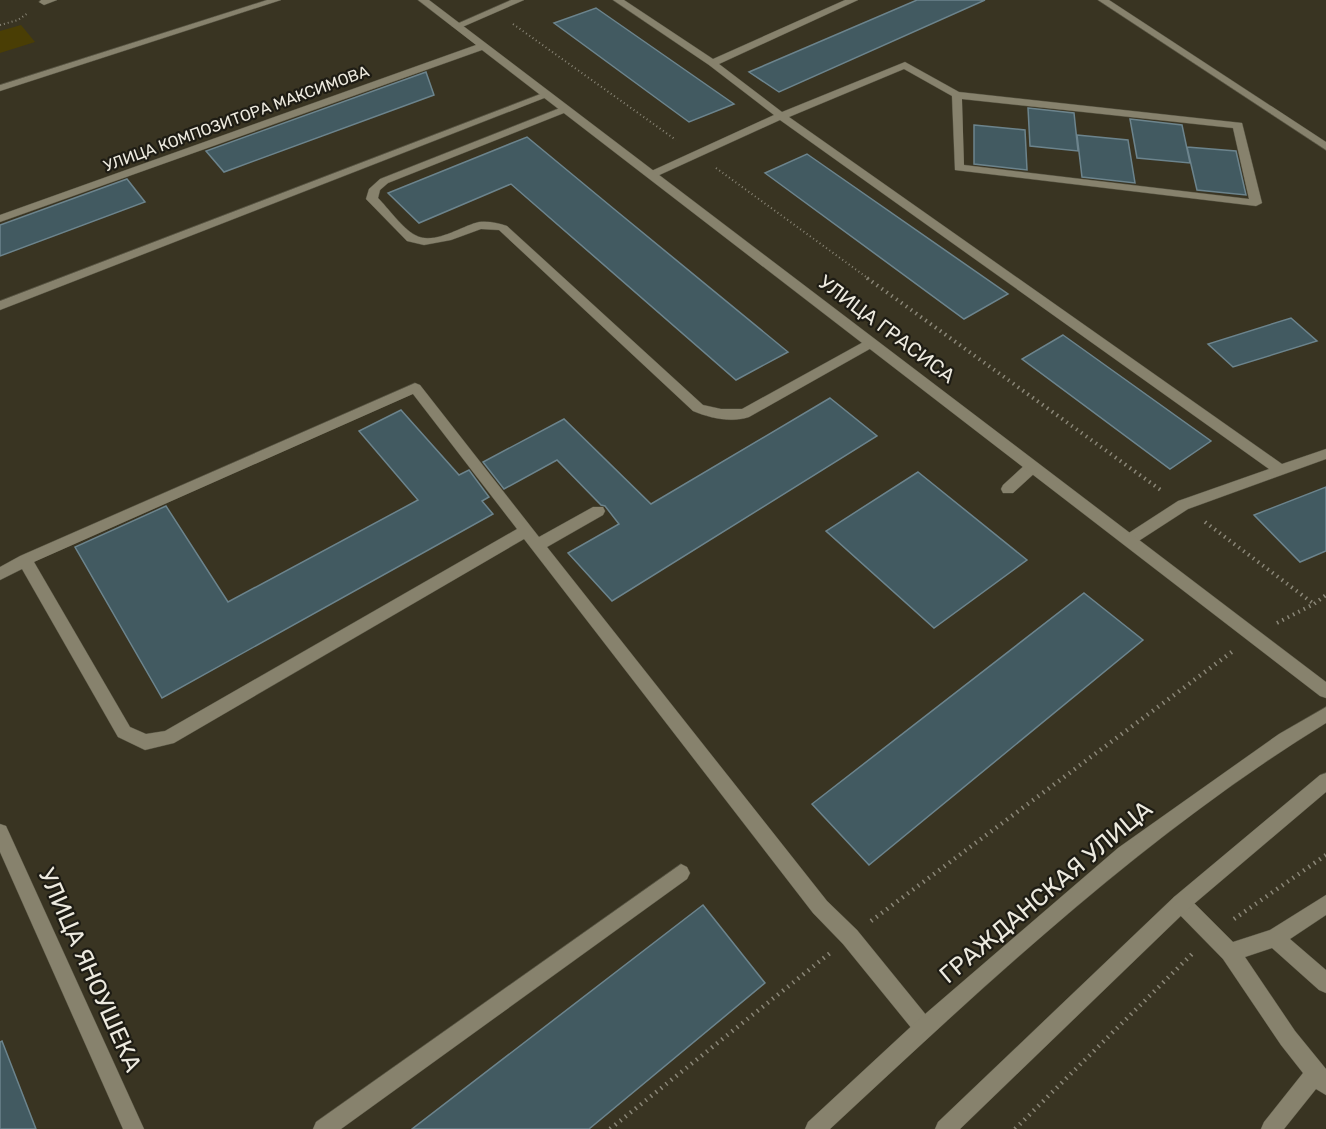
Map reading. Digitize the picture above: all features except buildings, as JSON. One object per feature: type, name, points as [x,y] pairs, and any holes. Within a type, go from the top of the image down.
[{"type":"street","points":[[0,88],[276,0]]},
{"type":"street","name":"УЛИЦА ГРАСИСА","points":[[423,0],[1326,691]]},
{"type":"street","points":[[457,26],[519,0]]},
{"type":"street","points":[[618,0],[712,63],[781,116],[1282,471]]},
{"type":"street","points":[[712,63],[854,0]]},
{"type":"street","points":[[1103,0],[1326,147]]},
{"type":"street","name":"УЛИЦА КОМПОЗИТОРА МАКСИМОВА","points":[[0,219],[483,46]]},
{"type":"street","points":[[651,175],[781,116],[905,65],[957,96],[1238,125],[1256,203],[959,168],[957,96]]},
{"type":"street","points":[[0,306],[548,95]]},
{"type":"street","points":[[565,109],[384,181],[375,189],[372,199],[411,238],[417,241],[438,242],[481,225],[503,228],[698,408],[711,413],[724,416],[744,414],[871,343]]},
{"type":"street","points":[[0,573],[415,388],[820,908],[850,937],[924,1028]]},
{"type":"street","points":[[1129,540],[1183,505],[1326,454]]},
{"type":"street","points":[[1008,489],[1032,467]]},
{"type":"street","points":[[538,545],[598,511]]},
{"type":"street","points":[[26,561],[124,732],[146,742],[168,738],[526,531]]},
{"type":"street","name":"ГРАЖДАНСКАЯ УЛИЦА","points":[[815,1129],[924,1028],[1124,854],[1285,739],[1326,714]]},
{"type":"street","points":[[945,1129],[1180,903],[1326,781]]},
{"type":"street","name":"УЛИЦА ЯНОУШЕКА","points":[[0,832],[134,1129]]},
{"type":"street","points":[[323,1129],[681,873]]},
{"type":"street","points":[[1180,903],[1230,952],[1288,1038],[1321,1080],[1271,1129]]},
{"type":"street","points":[[1230,952],[1275,938],[1326,904]]},
{"type":"street","points":[[1275,938],[1326,983]]},
{"type":"path","points":[[0,25],[18,20],[48,1]]},
{"type":"path","points":[[494,11],[1183,505],[1314,604]]},
{"type":"path","points":[[610,1129],[850,937],[1253,635],[1314,604],[1326,595]]},
{"type":"path","points":[[1015,1129],[1211,934],[1326,855]]},
{"type":"shaded area","points":[[21,25],[35,42],[0,53],[0,31]]}]
